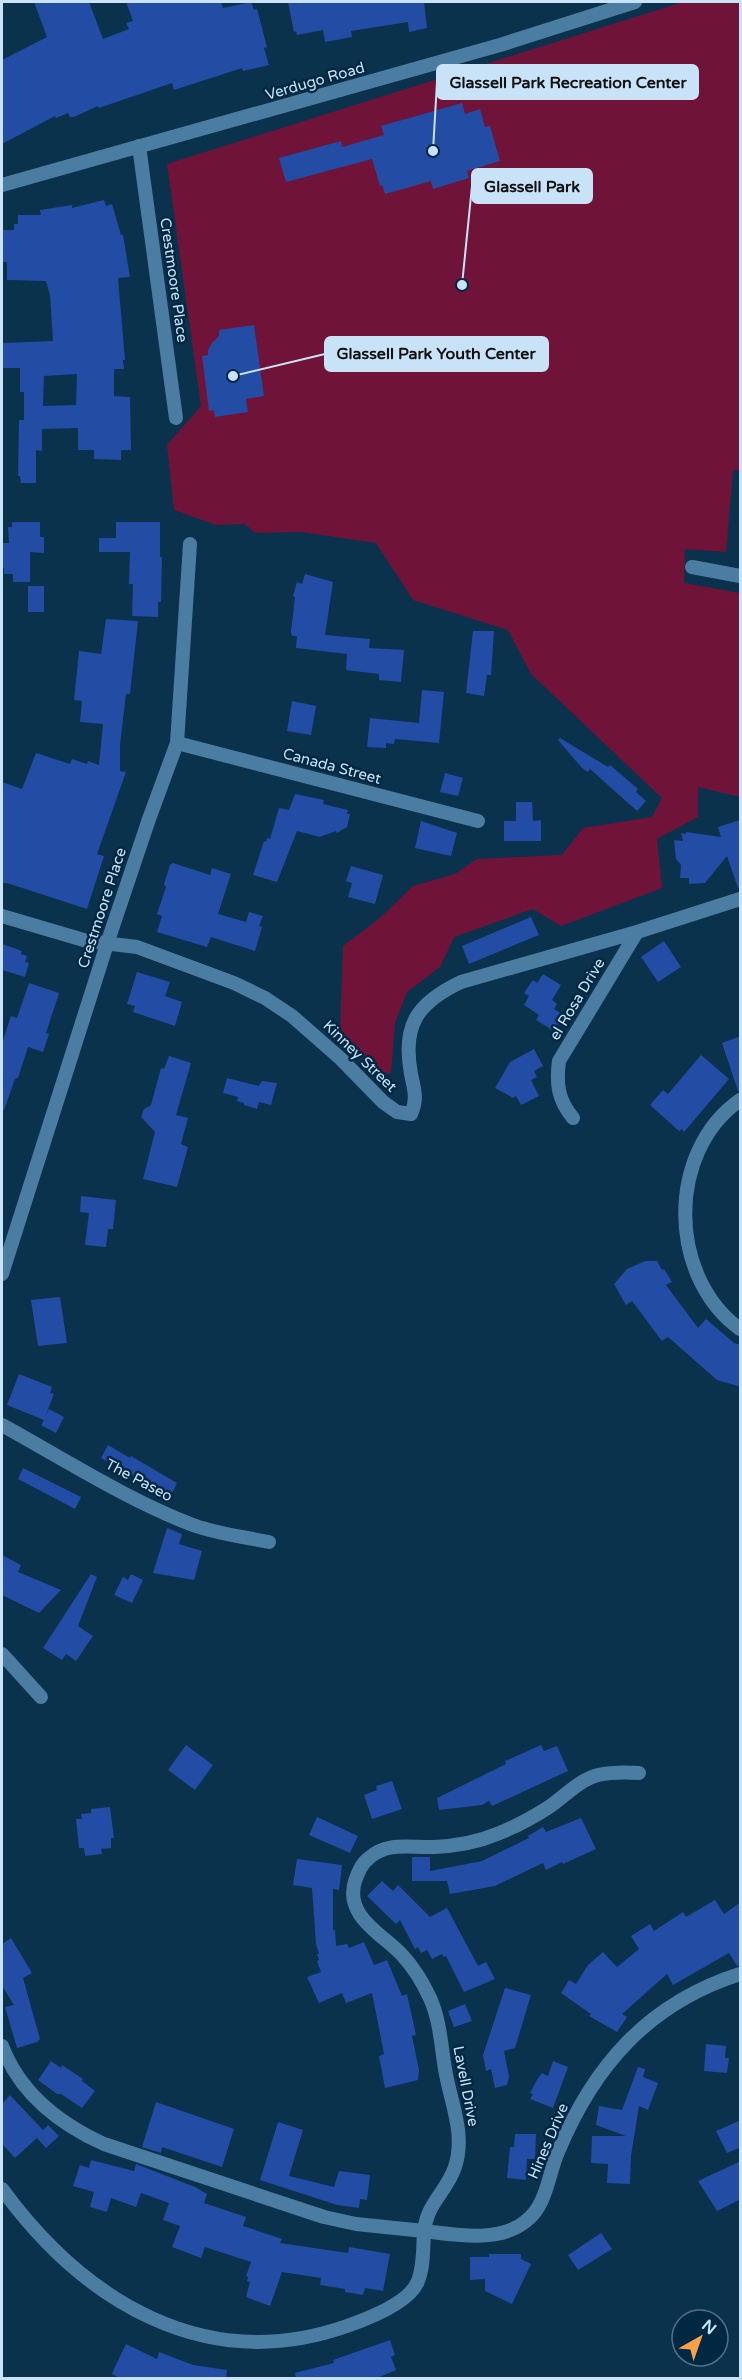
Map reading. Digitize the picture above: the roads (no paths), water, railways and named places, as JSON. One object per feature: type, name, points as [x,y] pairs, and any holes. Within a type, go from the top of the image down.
[{"type":"street","name":"Verdugo Road","points":[[2,185],[500,45],[635,2]]},
{"type":"street","name":"Crestmoore Place","points":[[139,146],[176,418]]},
{"type":"street","name":"Crestmoore Place","points":[[2,1274],[107,944],[177,743],[190,544]]},
{"type":"street","points":[[692,567],[741,576]]},
{"type":"street","name":"Canada Street","points":[[177,743],[478,821]]},
{"type":"street","name":"Kinney Street","points":[[2,916],[87,941],[137,947],[190,965],[265,998],[316,1035],[383,1102],[397,1112],[411,1114],[416,1103],[407,1041],[413,1022],[423,1006],[439,993],[461,982],[637,932],[741,899]]},
{"type":"street","name":"el Rosa Drive","points":[[573,1118],[564,1107],[558,1093],[556,1078],[559,1061],[637,932]]},
{"type":"street","points":[[741,1100],[716,1122],[704,1139],[696,1157],[689,1180],[687,1240],[690,1260],[710,1301],[728,1320],[741,1329]]},
{"type":"street","name":"The Paseo","points":[[2,1425],[157,1510],[194,1526],[269,1542]]},
{"type":"street","points":[[2,1654],[40,1697]]},
{"type":"street","name":"Lavell Drive","points":[[2,2189],[42,2239],[97,2288],[165,2325],[200,2336],[269,2342],[301,2339],[332,2332],[362,2321],[395,2304],[410,2293],[417,2283],[426,2216],[455,2166],[459,2145],[459,2127],[445,2070],[439,2025],[431,1999],[420,1978],[404,1956],[366,1924],[358,1912],[354,1898],[354,1884],[359,1870],[369,1858],[382,1849],[396,1846],[435,1847],[466,1843],[495,1835],[525,1821],[577,1785],[597,1776],[618,1772],[639,1773]]},
{"type":"street","name":"Hines Drive","points":[[424,2231],[453,2234],[499,2234],[514,2230],[528,2221],[538,2208],[570,2124],[590,2088],[615,2055],[638,2030],[663,2011],[689,1995],[741,1974]]},
{"type":"street","points":[[2,2052],[17,2076],[53,2115],[79,2132],[104,2144],[324,2217],[356,2224],[424,2231]]},
{"type":"place","name":"Glassell Park Recreation Center","points":[[433,151]]},
{"type":"place","name":"Glassell Park","points":[[462,285]]},
{"type":"place","name":"Glassell Park Youth Center","points":[[233,376]]}]
